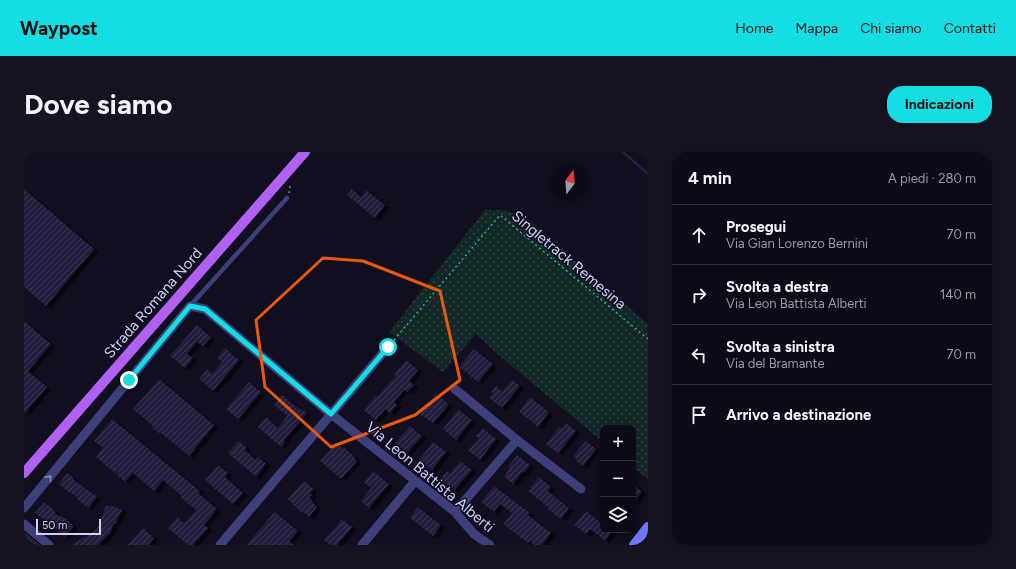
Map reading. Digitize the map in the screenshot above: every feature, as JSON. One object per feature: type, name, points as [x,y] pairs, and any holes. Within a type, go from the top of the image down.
[{"type":"main road","name":"Strada Romana Nord","points":[[24,473],[305,152]]},
{"type":"street","name":"Via Leon Battista Alberti","points":[[190,306],[205,309],[331,414],[455,512],[474,534],[490,545]]},
{"type":"street","points":[[24,508],[190,306]]},
{"type":"street","points":[[220,545],[388,347]]},
{"type":"street","points":[[455,389],[517,440],[581,489]]},
{"type":"street","points":[[455,512],[517,440]]},
{"type":"street","points":[[362,545],[415,481]]},
{"type":"street","points":[[24,524],[49,545]]},
{"type":"street","points":[[634,545],[648,527]]},
{"type":"lane","points":[[190,306],[287,198]]},
{"type":"path","name":"Singletrack Remesina","points":[[388,347],[500,215],[648,339]]},
{"type":"highlighted area","points":[[323,258],[363,261],[440,291],[460,380],[415,415],[331,447],[265,387],[256,320]]},
{"type":"green space","points":[[485,210],[505,210],[528,219],[648,324],[648,479],[636,469],[636,425],[600,425],[600,440],[502,358],[476,334],[443,372],[389,332]]},
{"type":"building","points":[[24,189],[94,249],[46,306],[24,287]]},
{"type":"building","points":[[352,189],[361,197],[366,190],[385,205],[375,218],[347,195]]},
{"type":"building","points":[[24,321],[51,344],[28,371],[47,387],[24,414]]},
{"type":"building","points":[[197,325],[211,337],[203,346],[197,342],[187,354],[193,358],[185,368],[170,356]]},
{"type":"building","points":[[225,348],[239,360],[213,391],[199,379],[207,370],[212,374],[222,362],[217,358]]},
{"type":"building","points":[[474,349],[493,364],[478,382],[459,367]]},
{"type":"building","points":[[406,360],[418,370],[409,381],[414,385],[407,392],[404,390],[394,402],[397,405],[390,413],[385,409],[376,420],[364,410],[376,395],[377,397],[396,375],[394,374]]},
{"type":"building","points":[[159,379],[214,425],[189,456],[161,433],[160,434],[152,428],[153,426],[133,409]]},
{"type":"building","points":[[512,380],[520,386],[502,408],[489,398],[493,393],[491,392],[496,386],[502,391]]},
{"type":"building","points":[[249,382],[261,392],[238,419],[226,409]]},
{"type":"building","points":[[436,394],[449,404],[433,423],[420,414]]},
{"type":"building","points":[[282,395],[300,410],[301,409],[307,413],[284,440],[285,441],[281,447],[258,427],[266,417],[278,428],[287,416],[274,405]]},
{"type":"building","points":[[530,397],[549,412],[538,427],[519,412]]},
{"type":"building","points":[[458,409],[472,420],[456,440],[443,429]]},
{"type":"building","points":[[112,419],[200,491],[198,493],[217,509],[204,525],[208,528],[193,545],[188,545],[168,528],[177,517],[184,523],[196,510],[181,498],[182,496],[163,480],[154,491],[133,473],[125,482],[117,475],[119,469],[116,474],[96,457],[103,448],[94,441]]},
{"type":"building","points":[[566,423],[576,431],[558,453],[546,444],[560,426],[562,428]]},
{"type":"building","points":[[410,426],[422,436],[407,453],[395,443]]},
{"type":"building","points":[[483,428],[496,439],[480,460],[468,450],[479,438],[476,436]]},
{"type":"building","points":[[239,441],[247,448],[245,450],[256,460],[258,457],[266,464],[256,477],[228,453]]},
{"type":"building","points":[[586,441],[596,449],[583,466],[576,461],[577,460],[573,456]]},
{"type":"building","points":[[433,442],[446,452],[432,470],[419,460]]},
{"type":"building","points":[[336,443],[342,448],[344,447],[355,457],[354,458],[357,461],[341,479],[320,461]]},
{"type":"building","points":[[517,455],[530,465],[524,473],[522,472],[513,484],[504,477],[510,468],[508,467]]},
{"type":"building","points":[[460,461],[472,470],[454,490],[441,479],[447,471],[450,473]]},
{"type":"building","points":[[218,465],[228,473],[225,477],[243,493],[233,504],[205,480]]},
{"type":"building","points":[[373,471],[389,484],[369,508],[361,501],[371,488],[364,482]]},
{"type":"building","points":[[67,473],[97,497],[88,508],[79,501],[76,496],[59,484]]},
{"type":"building","points":[[539,477],[551,487],[548,491],[569,508],[561,519],[528,491]]},
{"type":"building","points":[[304,481],[314,489],[310,493],[312,495],[309,497],[317,507],[309,517],[303,512],[302,513],[288,499]]},
{"type":"building","points":[[494,486],[530,513],[528,515],[551,533],[542,545],[534,545],[530,541],[528,543],[503,524],[512,513],[500,504],[494,512],[481,502]]},
{"type":"building","points":[[636,487],[642,492],[636,499]]},
{"type":"building","points":[[44,502],[53,509],[57,515],[66,519],[74,526],[65,537],[35,513]]},
{"type":"building","points":[[106,505],[122,510],[115,524],[113,524],[111,532],[98,545],[72,545],[97,529]]},
{"type":"building","points":[[418,507],[441,525],[433,536],[410,518]]},
{"type":"building","points":[[586,511],[600,522],[600,533],[611,533],[605,541],[590,529],[586,534],[574,525]]},
{"type":"building","points":[[275,512],[298,531],[289,541],[294,545],[246,545]]},
{"type":"building","points":[[342,519],[352,527],[337,545],[330,545],[324,540]]},
{"type":"building","points":[[143,528],[154,538],[148,545],[128,545]]},
{"type":"building","points":[[24,532],[40,545],[24,545]]},
{"type":"waterway","points":[[623,152],[648,174]]},
{"type":"route","points":[[129,380],[190,306],[205,309],[331,414],[388,347]]}]
